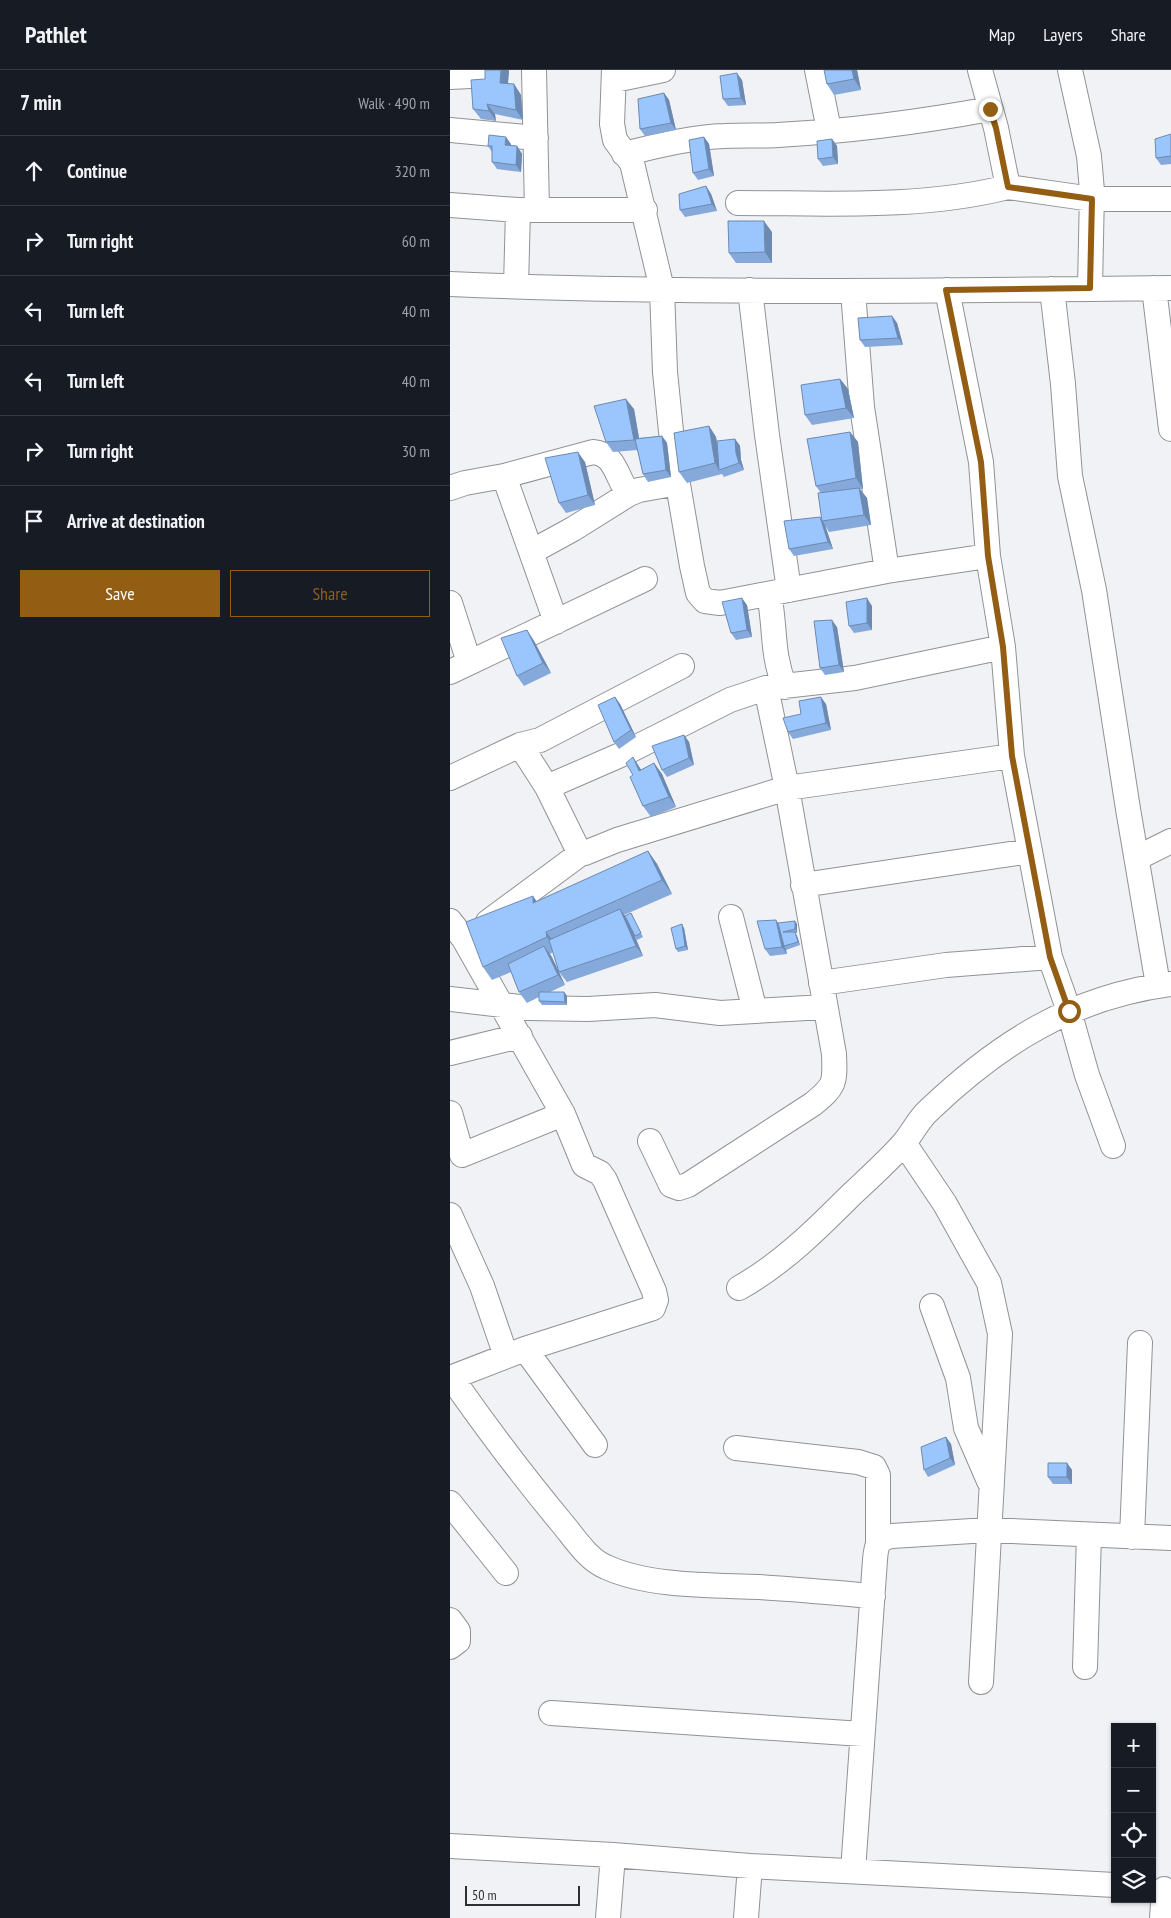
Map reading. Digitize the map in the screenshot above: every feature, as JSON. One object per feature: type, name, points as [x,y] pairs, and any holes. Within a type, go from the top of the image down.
[{"type":"street","points":[[450,77],[470,76],[493,70]]},
{"type":"street","points":[[516,286],[528,210],[536,138],[534,70]]},
{"type":"street","points":[[663,70],[615,75],[612,124],[615,140],[632,163],[645,210],[662,289],[664,372],[678,483],[698,592],[705,601],[720,604],[887,571],[988,556]]},
{"type":"street","points":[[817,70],[829,130]]},
{"type":"street","points":[[980,70],[996,128],[1008,187]]},
{"type":"street","points":[[1070,70],[1089,156],[1092,199],[1090,288]]},
{"type":"street","points":[[624,154],[675,142],[724,136],[778,136],[918,122],[990,109]]},
{"type":"street","points":[[450,130],[536,138]]},
{"type":"street","points":[[738,203],[886,202],[954,198],[1008,187],[1092,199],[1171,199]]},
{"type":"street","points":[[450,205],[528,210],[645,210]]},
{"type":"street","points":[[450,284],[750,290],[1163,288],[1171,429]]},
{"type":"street","points":[[739,1288],[756,1279],[810,1236],[904,1143],[927,1112],[1001,1050],[1041,1024],[1069,1011],[1165,984],[1136,858],[1094,590],[1070,476],[1063,384],[1052,289]]},
{"type":"street","points":[[650,1141],[671,1185],[679,1188],[688,1185],[813,1104],[832,1088],[835,1074],[834,1054],[787,788],[775,688],[777,668],[773,648],[773,616],[779,592],[767,435],[750,290]]},
{"type":"street","points":[[852,290],[862,407],[887,571]]},
{"type":"street","points":[[946,290],[981,462],[988,556],[1003,647],[1012,756],[1050,957],[1069,1011],[1087,1075],[1113,1146]]},
{"type":"street","points":[[450,488],[465,483],[504,476],[593,452],[602,453],[609,457],[629,494]]},
{"type":"street","points":[[504,476],[556,622]]},
{"type":"street","points":[[531,552],[573,529],[629,494],[639,490],[678,483]]},
{"type":"street","points":[[450,603],[460,667],[645,578]]},
{"type":"street","points":[[547,787],[625,753],[730,700],[775,688],[855,678],[1003,647]]},
{"type":"street","points":[[450,778],[520,745],[540,740],[682,666]]},
{"type":"street","points":[[520,745],[547,787],[580,854]]},
{"type":"street","points":[[873,1596],[799,1589],[696,1584],[638,1578],[605,1567],[586,1552],[547,1505],[507,1456],[450,1378],[516,1353],[653,1308],[656,1300],[654,1291],[605,1180],[600,1173],[584,1166],[563,1114],[520,1036],[457,930],[580,854],[787,788],[1012,756]]},
{"type":"street","points":[[1136,858],[1171,841]]},
{"type":"street","points":[[803,885],[1030,851]]},
{"type":"street","points":[[731,917],[755,1011]]},
{"type":"street","points":[[821,983],[946,965],[1050,957]]},
{"type":"street","points":[[450,999],[560,1009],[655,1005],[720,1013],[825,1007]]},
{"type":"street","points":[[450,1053],[520,1036]]},
{"type":"street","points":[[450,1113],[456,1158],[563,1114]]},
{"type":"street","points":[[904,1143],[945,1204],[989,1283],[1000,1334],[990,1484],[981,1682]]},
{"type":"street","points":[[450,1214],[482,1286],[516,1353],[595,1445]]},
{"type":"street","points":[[932,1306],[958,1378],[966,1428],[990,1484]]},
{"type":"street","points":[[1132,1537],[1140,1343]]},
{"type":"street","points":[[736,1448],[858,1462],[874,1467],[878,1475],[878,1542],[852,1871]]},
{"type":"street","points":[[450,1503],[506,1573]]},
{"type":"street","points":[[878,1542],[884,1537],[892,1536],[988,1530],[1089,1536],[1171,1538]]},
{"type":"street","points":[[1085,1667],[1089,1536]]},
{"type":"street","points":[[450,1620],[458,1631],[458,1641],[450,1648]]},
{"type":"street","points":[[551,1713],[862,1734]]},
{"type":"street","points":[[450,1846],[613,1855],[750,1866],[1111,1885]]},
{"type":"street","points":[[608,1918],[613,1855]]},
{"type":"street","points":[[746,1918],[750,1866]]},
{"type":"street","points":[[1162,1889],[1162,1918]]},
{"type":"building","points":[[485,70],[501,70],[500,83],[514,84],[516,110],[487,104],[489,111],[473,109],[471,80],[485,79]]},
{"type":"building","points":[[824,70],[852,70],[854,79],[827,84]]},
{"type":"building","points":[[737,73],[741,98],[723,99],[720,76]]},
{"type":"building","points":[[664,93],[671,123],[640,129],[638,99]]},
{"type":"building","points":[[1171,134],[1171,156],[1156,158],[1155,139]]},
{"type":"building","points":[[489,135],[506,137],[505,145],[517,146],[516,165],[492,162],[492,146],[488,146]]},
{"type":"building","points":[[704,137],[709,169],[693,173],[689,140]]},
{"type":"building","points":[[832,139],[833,157],[818,159],[817,141]]},
{"type":"building","points":[[706,186],[712,204],[680,210],[679,194]]},
{"type":"building","points":[[728,221],[764,221],[765,252],[729,253]]},
{"type":"building","points":[[892,316],[898,338],[860,340],[858,318]]},
{"type":"building","points":[[840,379],[846,408],[805,415],[801,385]]},
{"type":"building","points":[[626,399],[634,440],[606,442],[594,406]]},
{"type":"building","points":[[709,426],[715,463],[679,472],[674,433]]},
{"type":"building","points":[[850,432],[856,478],[816,486],[807,439]]},
{"type":"building","points":[[662,436],[666,470],[643,474],[635,439]]},
{"type":"building","points":[[735,439],[739,463],[719,470],[717,441]]},
{"type":"building","points":[[578,452],[588,495],[559,503],[545,458]]},
{"type":"building","points":[[859,488],[864,515],[822,521],[818,493]]},
{"type":"building","points":[[820,517],[828,542],[789,549],[784,521]]},
{"type":"building","points":[[742,598],[747,630],[731,633],[722,602]]},
{"type":"building","points":[[867,598],[867,623],[849,626],[846,602]]},
{"type":"building","points":[[832,620],[839,665],[820,668],[814,621]]},
{"type":"building","points":[[527,630],[543,663],[517,676],[501,638]]},
{"type":"building","points":[[615,697],[631,730],[614,742],[598,705]]},
{"type":"building","points":[[821,697],[826,723],[788,732],[783,718],[801,714],[799,701]]},
{"type":"building","points":[[684,735],[689,758],[662,770],[652,746]]},
{"type":"building","points":[[633,757],[639,771],[654,763],[669,797],[643,806],[630,777],[633,775],[626,763]]},
{"type":"building","points":[[648,851],[662,880],[546,932],[547,937],[483,967],[466,922],[533,896],[533,903]]},
{"type":"building","points":[[620,909],[636,946],[559,972],[549,940]]},
{"type":"building","points":[[631,913],[641,933],[635,936],[625,916]]},
{"type":"building","points":[[776,920],[782,947],[765,949],[757,921]]},
{"type":"building","points":[[795,921],[795,929],[783,932],[795,932],[798,942],[784,946],[778,923]]},
{"type":"building","points":[[682,924],[685,946],[676,949],[671,928]]},
{"type":"building","points":[[544,946],[558,975],[519,992],[508,964]]},
{"type":"building","points":[[539,992],[564,992],[565,1002],[539,1001]]},
{"type":"building","points":[[946,1437],[950,1458],[924,1470],[921,1447]]},
{"type":"building","points":[[1048,1463],[1067,1463],[1067,1477],[1048,1477]]},
{"type":"route","points":[[990,109],[1001,146],[1008,187],[1092,199],[1090,288],[946,290],[981,462],[988,556],[1003,647],[1012,756],[1050,957],[1069,1011]]}]
